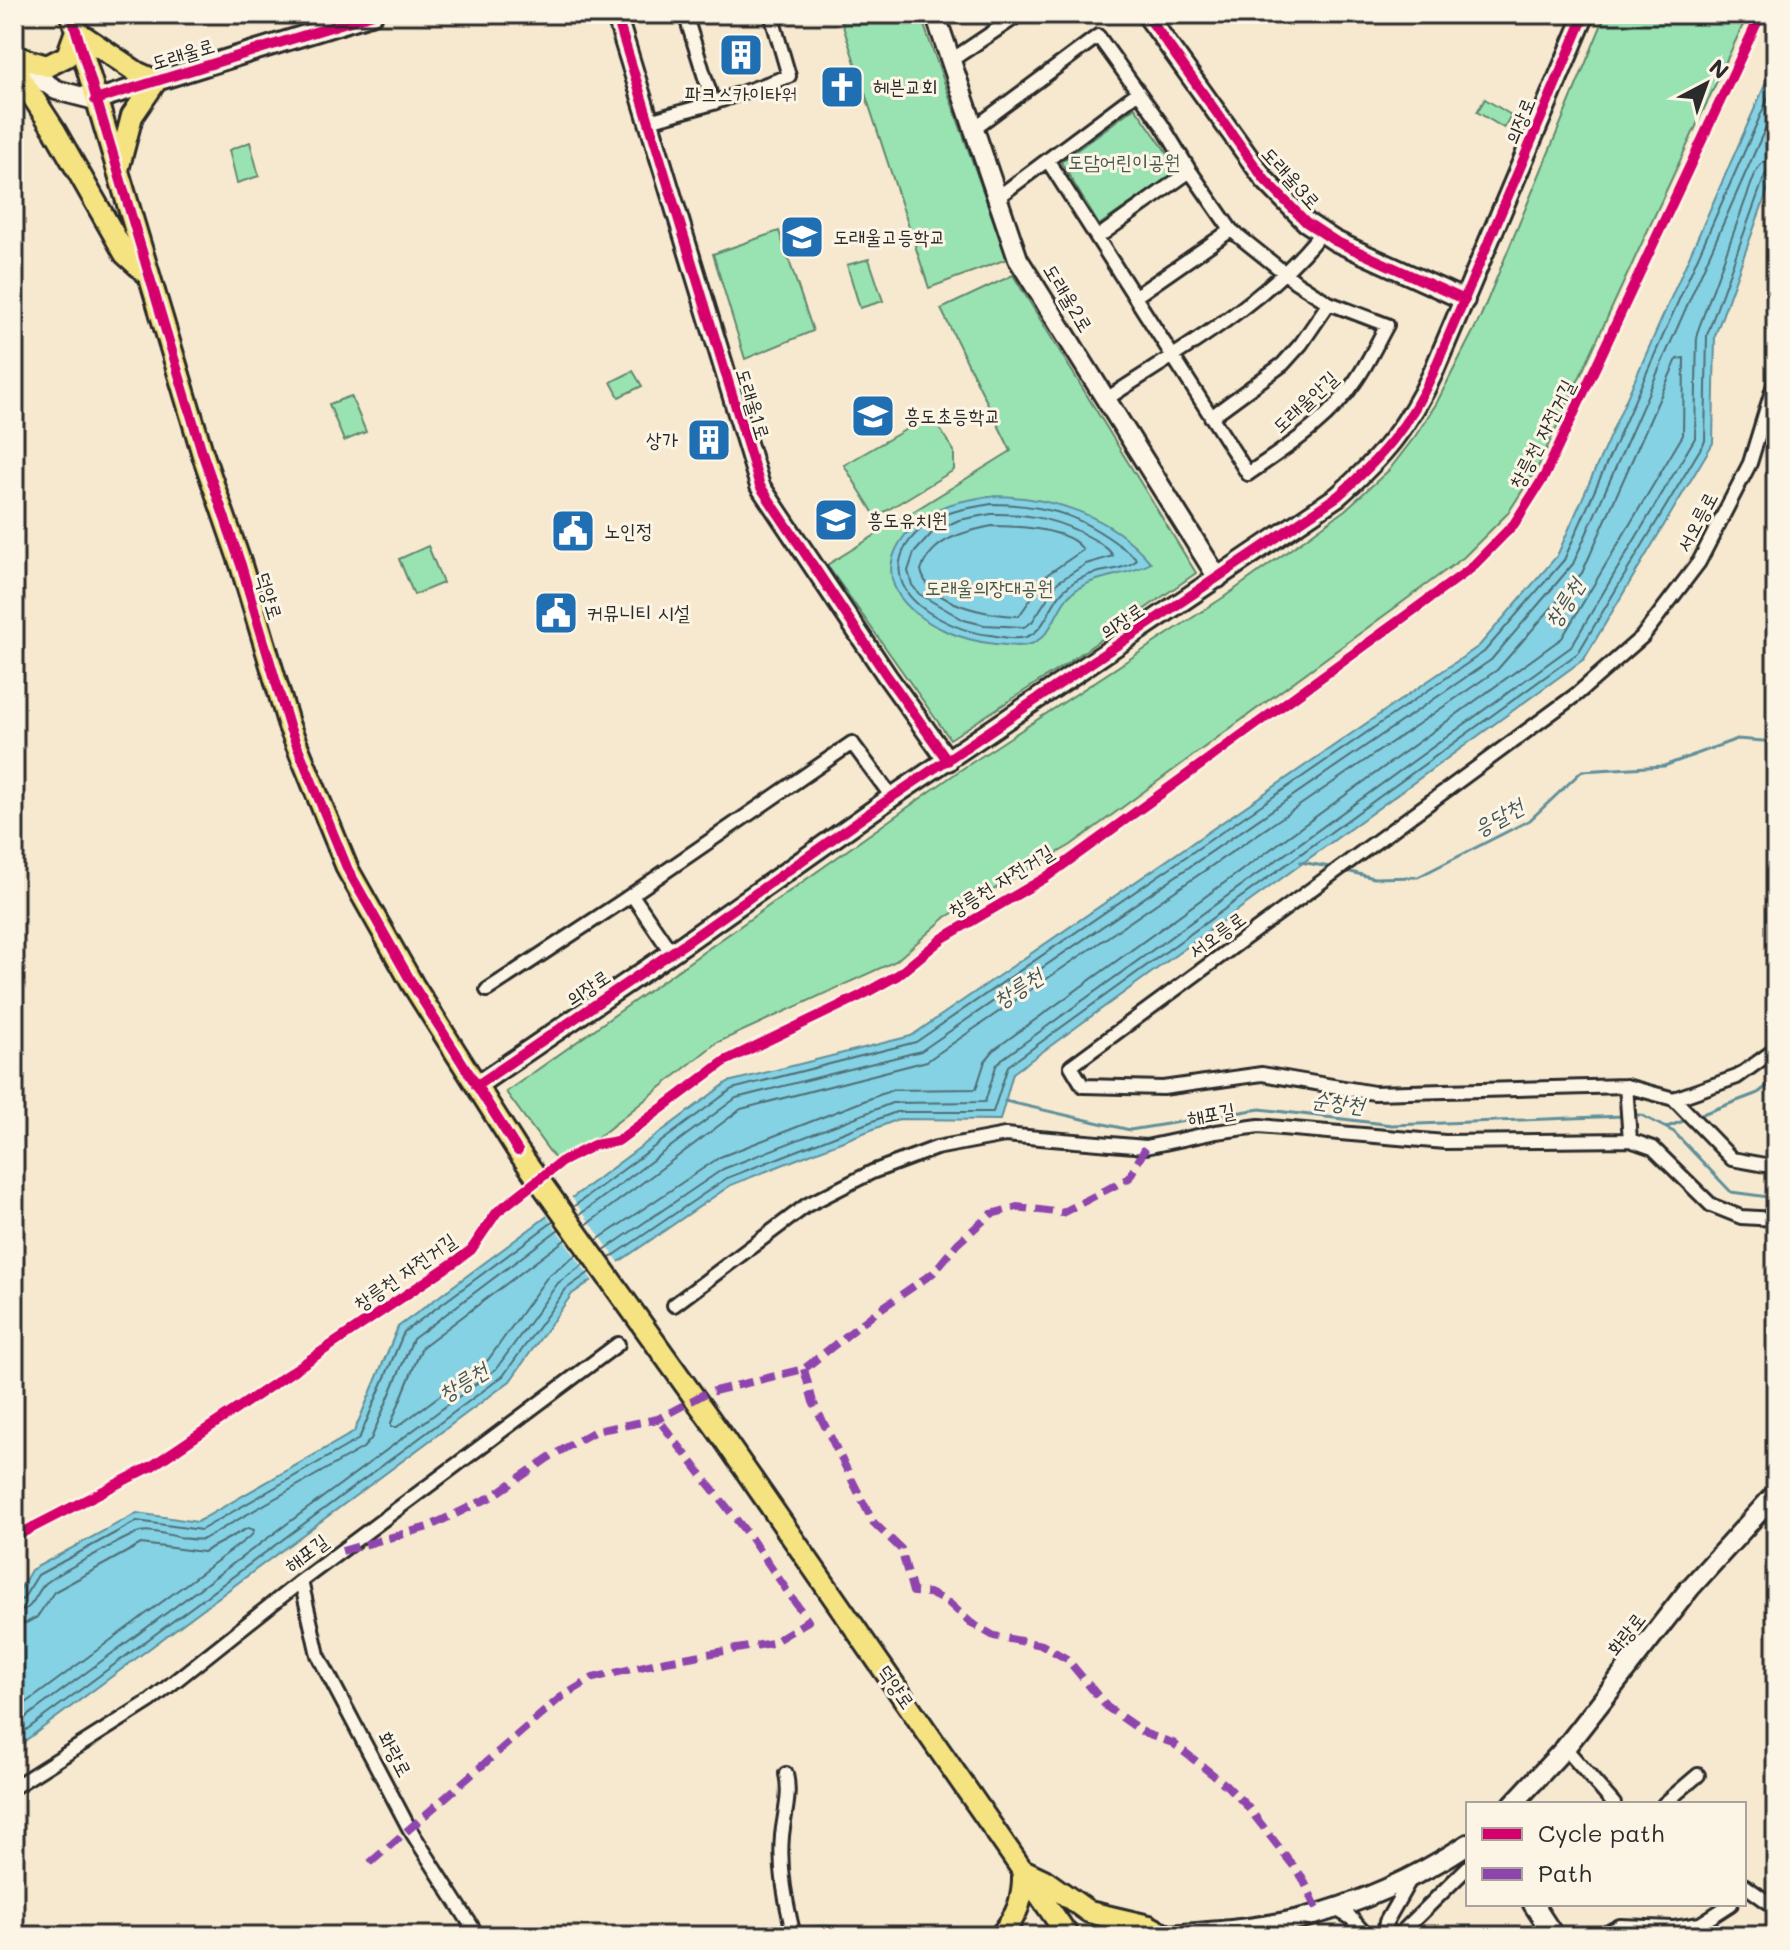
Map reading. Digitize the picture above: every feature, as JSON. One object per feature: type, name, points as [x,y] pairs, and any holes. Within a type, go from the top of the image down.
[{"type":"main road","points":[[14,58],[47,66],[67,56],[73,23],[138,73],[156,81],[132,116],[117,174]]},
{"type":"main road","name":"덕양로","points":[[73,23],[148,275],[295,740],[348,870],[518,1151],[724,1439],[1068,1936]]},
{"type":"main road","points":[[14,68],[55,131],[125,254],[148,275]]},
{"type":"main road","points":[[1000,1936],[1014,1920],[1020,1905],[1023,1870],[1044,1880],[1089,1912],[1128,1920],[1169,1936]]},
{"type":"street","name":"도래울로","points":[[95,100],[373,14]]},
{"type":"street","name":"도래울1로","points":[[616,14],[760,486],[948,761]]},
{"type":"street","points":[[685,14],[713,103]]},
{"type":"street","points":[[649,121],[713,103],[789,76],[771,14]]},
{"type":"street","name":"도래울2로","points":[[935,14],[1018,259],[1218,578]]},
{"type":"street","points":[[950,61],[1020,14]]},
{"type":"street","name":"도래울3로","points":[[1146,14],[1265,180],[1306,222],[1321,233],[1465,300]]},
{"type":"street","name":"의장로","points":[[476,1086],[892,797],[1338,496],[1379,459],[1408,423],[1422,397],[1585,14]]},
{"type":"street","name":"도래울안길","points":[[973,129],[1098,36],[1162,125],[1231,230],[1284,273],[1329,303],[1387,325],[1356,381],[1301,438],[1248,474],[1048,161]]},
{"type":"street","points":[[14,58],[56,90],[95,100]]},
{"type":"street","points":[[998,197],[1137,93]]},
{"type":"street","points":[[1098,237],[1190,171]]},
{"type":"street","points":[[1136,296],[1231,230]]},
{"type":"street","points":[[1105,400],[1225,322],[1284,273],[1321,233]]},
{"type":"street","points":[[1211,417],[1283,364],[1329,303]]},
{"type":"street","name":"서오릉로","points":[[1677,1102],[1627,1092],[1374,1093],[1262,1074],[1163,1088],[1083,1086],[1071,1066],[1577,694],[1642,637],[1699,562],[1750,463],[1776,378]]},
{"type":"street","points":[[487,990],[632,895],[852,743],[892,797]]},
{"type":"street","points":[[632,895],[671,952]]},
{"type":"street","points":[[1776,1049],[1737,1077],[1677,1102],[1732,1159],[1776,1167]]},
{"type":"street","points":[[1627,1092],[1629,1136]]},
{"type":"street","name":"해포길","points":[[674,1305],[807,1205],[872,1172],[936,1148],[1005,1135],[1146,1147],[1259,1126],[1445,1142],[1629,1136],[1653,1148],[1711,1205],[1741,1217],[1776,1219]]},
{"type":"street","name":"해포길","points":[[14,1787],[150,1701],[301,1581],[618,1344]]},
{"type":"street","name":"화랑로","points":[[1515,1802],[1565,1748],[1690,1588],[1776,1493]]},
{"type":"street","name":"화랑로","points":[[301,1581],[318,1655],[409,1828],[478,1936]]},
{"type":"street","points":[[1565,1748],[1612,1802]]},
{"type":"street","points":[[786,1774],[789,1787],[781,1870],[794,1936]]},
{"type":"street","points":[[1666,1802],[1698,1775]]},
{"type":"street","points":[[1158,1936],[1298,1919],[1368,1897],[1435,1865],[1466,1845]]},
{"type":"street","points":[[1398,1936],[1466,1869]]},
{"type":"street","points":[[1384,1936],[1386,1922],[1412,1876]]},
{"type":"street","points":[[1746,1888],[1776,1908]]},
{"type":"street","points":[[1534,1906],[1554,1936]]},
{"type":"street","points":[[1601,1936],[1620,1926],[1702,1930],[1729,1906]]},
{"type":"street","points":[[1334,1908],[1351,1918],[1367,1936]]},
{"type":"green space","points":[[839,14],[920,14],[1007,259],[929,288]]},
{"type":"green space","points":[[1606,14],[1748,14],[1539,465],[1508,513],[1464,557],[1071,845],[946,917],[896,961],[716,1043],[561,1167],[506,1092],[959,771],[1224,597],[1345,510],[1389,470],[1436,404],[1480,318]]},
{"type":"green space","points":[[1485,99],[1511,115],[1504,128],[1477,112]]},
{"type":"green space","name":"도담어린이공원","points":[[1135,107],[1179,170],[1099,225],[1061,162]]},
{"type":"green space","points":[[250,142],[259,176],[237,183],[229,150]]},
{"type":"green space","points":[[779,231],[813,331],[745,359],[713,254]]},
{"type":"green space","points":[[869,259],[883,301],[860,308],[847,265]]},
{"type":"green space","name":"도래울의장대공원","points":[[1013,275],[1196,573],[1066,664],[950,739],[827,565],[1011,451],[941,309]]},
{"type":"green space","points":[[633,371],[642,386],[619,397],[611,382]]},
{"type":"green space","points":[[351,396],[366,432],[344,441],[329,404]]},
{"type":"green space","points":[[931,415],[954,451],[954,470],[876,517],[844,465]]},
{"type":"green space","points":[[428,546],[443,583],[414,595],[399,559]]},
{"type":"water","name":"창릉천","points":[[1776,60],[1776,167],[1715,336],[1713,443],[1584,659],[1013,1073],[1000,1120],[899,1119],[731,1185],[572,1294],[510,1381],[14,1749],[14,1600],[31,1570],[137,1513],[197,1522],[354,1432],[398,1327],[728,1082],[911,1036],[1479,646],[1557,556]]},
{"type":"water","points":[[989,496],[1034,500],[1078,511],[1117,532],[1151,563],[1086,584],[1077,590],[1068,597],[1044,635],[1031,644],[995,644],[945,631],[922,618],[905,603],[894,585],[892,565],[900,542],[928,514],[954,503]]},
{"type":"pier","points":[[570,1195],[621,1265],[594,1283],[545,1213]]},
{"type":"waterway","name":"응달천","points":[[1343,870],[1374,878],[1418,877],[1530,820],[1582,771],[1664,766],[1737,739],[1776,742]]},
{"type":"waterway","name":"응달천","points":[[1300,862],[1336,868]]},
{"type":"waterway","points":[[1697,1116],[1758,1093],[1776,1079]]},
{"type":"waterway","name":"순창천","points":[[1005,1101],[1130,1130],[1260,1109],[1392,1125],[1623,1116]]},
{"type":"waterway","name":"순창천","points":[[1631,1115],[1641,1115],[1674,1132],[1731,1192],[1776,1198]]},
{"type":"waterway","points":[[1667,1127],[1689,1119]]},
{"type":"waterway","points":[[797,1929],[837,1927],[876,1936]]},
{"type":"waterway","points":[[764,1936],[790,1930]]},
{"type":"marked path","points":[[342,1551],[428,1527],[493,1496],[548,1458],[595,1431],[658,1419],[706,1393],[804,1369],[879,1310],[933,1273],[958,1243],[991,1214],[1017,1207],[1062,1213],[1129,1178],[1146,1147]]},
{"type":"marked path","points":[[804,1369],[813,1402],[873,1522],[901,1549],[913,1592],[929,1593],[949,1603],[971,1623],[994,1636],[1042,1645],[1067,1659],[1107,1707],[1146,1734],[1173,1743],[1247,1806],[1302,1877],[1319,1913]]},
{"type":"marked path","points":[[370,1863],[560,1698],[593,1678],[666,1661],[772,1643],[808,1621],[750,1537],[658,1419]]},
{"type":"cycle path","points":[[71,14],[203,455],[241,565],[289,726],[348,870],[413,985],[518,1151]]},
{"type":"cycle path","points":[[95,100],[373,14]]},
{"type":"cycle path","points":[[616,14],[760,486],[948,761]]},
{"type":"cycle path","points":[[1146,14],[1265,180],[1306,222],[1335,241],[1465,300]]},
{"type":"cycle path","points":[[476,1086],[892,797],[1338,496],[1353,482],[1393,440],[1424,392],[1585,14]]},
{"type":"cycle path","name":"창릉천 자전거길","points":[[14,1537],[152,1466],[456,1261],[471,1250],[497,1212],[561,1162],[594,1145],[618,1141],[725,1061],[898,975],[943,938],[1045,878],[1470,569],[1514,524],[1544,477],[1761,14]]},
{"type":"place","name":"파크스카이타워","points":[[741,55]]},
{"type":"place","name":"헤븐교회","points":[[842,87]]},
{"type":"place","name":"도래울고등학교","points":[[802,237]]},
{"type":"place","name":"흥도초등학교","points":[[873,416]]},
{"type":"place","name":"상가","points":[[709,440]]},
{"type":"place","name":"흥도유치원","points":[[836,520]]},
{"type":"place","name":"노인정","points":[[573,531]]},
{"type":"place","name":"커뮤니티 시설","points":[[556,613]]}]
